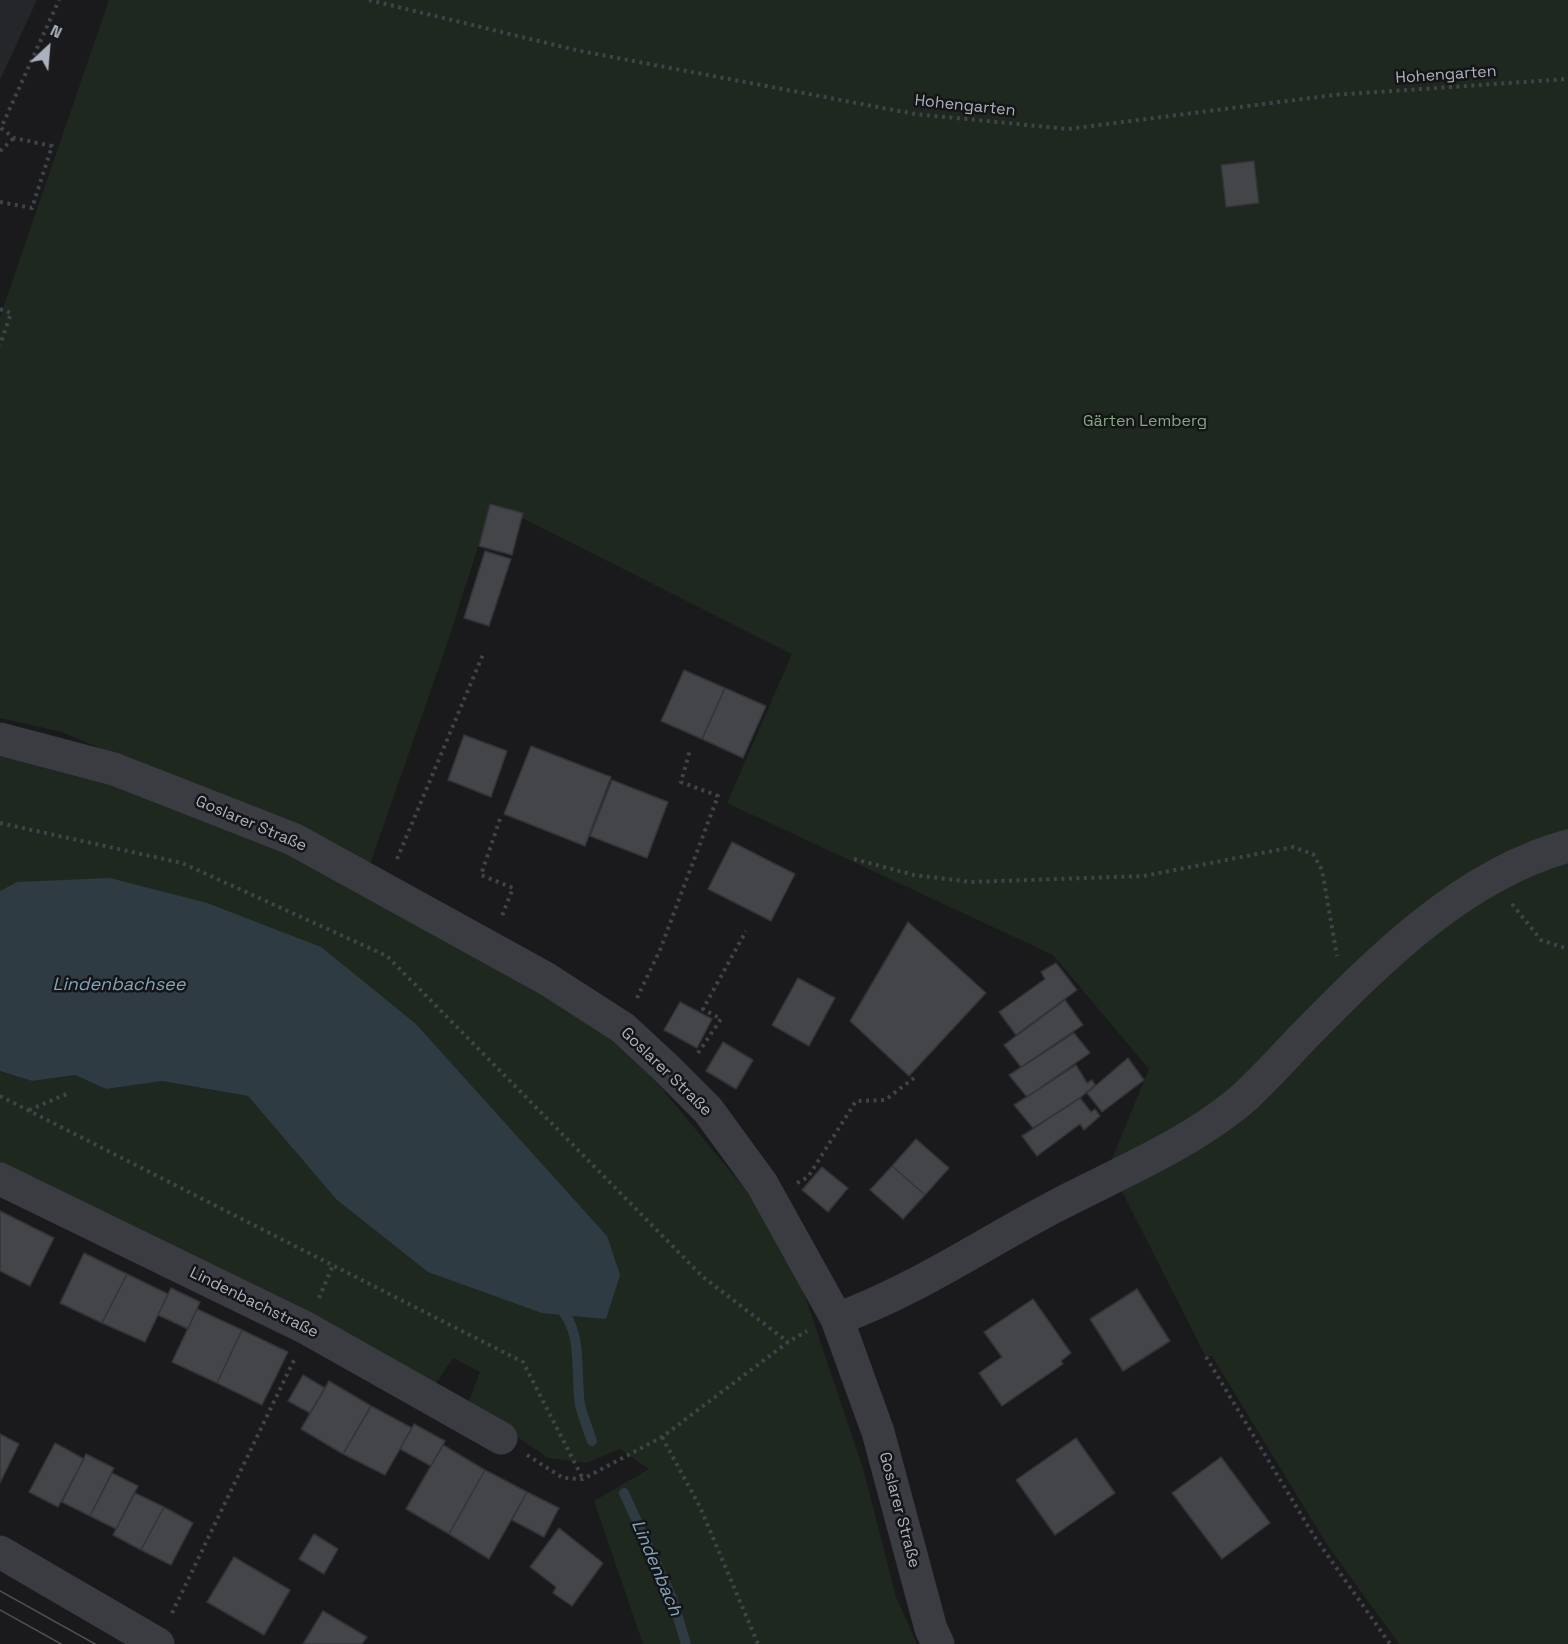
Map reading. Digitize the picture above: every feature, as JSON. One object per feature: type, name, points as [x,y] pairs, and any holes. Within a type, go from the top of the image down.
[{"type":"street","name":"Goslarer Straße","points":[[0,739],[114,769],[283,835],[546,979],[623,1028],[678,1081],[708,1110],[770,1197],[837,1319],[878,1432],[931,1629],[938,1644]]},
{"type":"street","points":[[837,1319],[873,1306],[1201,1131],[1241,1100],[1344,996],[1446,908],[1491,878],[1547,852],[1568,846]]},
{"type":"street","name":"Lindenbachstraße","points":[[0,1179],[306,1328],[501,1438]]},
{"type":"street","points":[[0,1552],[157,1644]]},
{"type":"path","points":[[0,202],[32,208],[52,146],[14,138],[1,128],[58,0]]},
{"type":"path","name":"Hohengarten","points":[[369,0],[580,51],[915,114],[1068,129],[1334,95],[1568,79]]},
{"type":"path","points":[[0,151],[14,138]]},
{"type":"path","points":[[0,309],[11,313],[0,345]]},
{"type":"path","points":[[386,890],[406,833],[484,652]]},
{"type":"path","points":[[623,1028],[660,950],[718,796],[681,782],[690,750]]},
{"type":"path","points":[[489,947],[513,888],[481,875],[500,819]]},
{"type":"path","points":[[0,823],[182,863],[387,956],[686,1261],[703,1277],[788,1342]]},
{"type":"path","points":[[854,859],[914,874],[971,882],[1144,876],[1293,847],[1313,854],[1322,870],[1344,996]]},
{"type":"path","points":[[1491,878],[1541,940],[1568,948]]},
{"type":"path","points":[[678,1081],[721,1019],[703,1009],[746,931]]},
{"type":"path","points":[[770,1197],[808,1177],[856,1101],[885,1100],[914,1078]]},
{"type":"path","points":[[28,1111],[69,1093]]},
{"type":"path","points":[[0,1096],[523,1362],[583,1479]]},
{"type":"path","points":[[501,1438],[563,1478],[583,1479],[663,1437],[788,1342],[815,1326],[837,1319]]},
{"type":"path","points":[[157,1644],[298,1350],[306,1328]]},
{"type":"path","points":[[1206,1357],[1314,1536],[1390,1644]]},
{"type":"path","points":[[663,1437],[700,1507],[758,1644]]},
{"type":"shaded area","points":[[0,0],[37,0],[0,80]]},
{"type":"green space","name":"Gärten Lemberg","points":[[109,0],[1568,0],[1568,1644],[1399,1644],[1326,1543],[1212,1356],[1206,1357],[1109,1166],[1149,1069],[1053,955],[727,803],[792,654],[492,503],[446,647],[370,864],[62,732],[0,718],[0,317]]},
{"type":"green space","points":[[0,749],[111,779],[289,848],[619,1037],[769,1218],[803,1290],[864,1472],[896,1597],[917,1644],[643,1644],[594,1501],[649,1469],[620,1449],[586,1463],[548,1458],[468,1403],[480,1372],[453,1358],[436,1383],[0,1164],[0,1071],[32,1081],[75,1075],[106,1089],[162,1081],[248,1096],[336,1199],[607,1236],[416,1024],[17,882],[0,891]]},
{"type":"water","name":"Lindenbachsee","points":[[110,878],[207,903],[321,947],[416,1024],[607,1236],[620,1275],[606,1319],[542,1313],[428,1272],[336,1199],[248,1096],[162,1081],[106,1089],[75,1075],[32,1081],[0,1071],[0,891],[17,882]]},
{"type":"building","points":[[1254,161],[1259,203],[1226,207],[1221,165]]},
{"type":"building","points":[[490,504],[523,513],[512,555],[479,546]]},
{"type":"building","points":[[485,551],[511,559],[489,626],[464,618]]},
{"type":"building","points":[[684,670],[725,688],[702,739],[661,721]]},
{"type":"building","points":[[725,688],[766,706],[743,758],[702,739]]},
{"type":"building","points":[[464,735],[507,751],[491,797],[448,780]]},
{"type":"building","points":[[531,746],[611,777],[585,846],[504,814]]},
{"type":"building","points":[[612,780],[668,802],[647,858],[590,836]]},
{"type":"building","points":[[732,842],[795,874],[771,921],[708,889]]},
{"type":"building","points":[[908,922],[986,993],[909,1076],[850,1021]]},
{"type":"building","points":[[1056,963],[1077,990],[1016,1035],[999,1012],[1045,979],[1041,972]]},
{"type":"building","points":[[798,978],[835,998],[809,1046],[772,1025]]},
{"type":"building","points":[[1065,1000],[1083,1025],[1021,1067],[1004,1045]]},
{"type":"building","points":[[680,1002],[712,1019],[697,1048],[664,1030]]},
{"type":"building","points":[[1074,1033],[1090,1053],[1027,1097],[1009,1075]]},
{"type":"building","points":[[723,1042],[753,1060],[736,1089],[706,1071]]},
{"type":"building","points":[[1128,1058],[1144,1080],[1102,1112],[1087,1093]]},
{"type":"building","points":[[1076,1065],[1087,1083],[1092,1080],[1095,1085],[1080,1098],[1033,1128],[1014,1105]]},
{"type":"building","points":[[1080,1098],[1091,1112],[1095,1109],[1100,1116],[1084,1130],[1080,1124],[1037,1156],[1022,1136]]},
{"type":"building","points":[[916,1139],[949,1168],[925,1195],[892,1166]]},
{"type":"building","points":[[892,1166],[925,1195],[903,1219],[870,1190]]},
{"type":"building","points":[[822,1167],[848,1188],[828,1212],[802,1190]]},
{"type":"building","points":[[0,1211],[54,1238],[30,1286],[0,1271]]},
{"type":"building","points":[[84,1253],[127,1274],[102,1323],[60,1303]]},
{"type":"building","points":[[127,1274],[168,1294],[145,1342],[102,1323]]},
{"type":"building","points":[[171,1288],[200,1302],[188,1329],[158,1315]]},
{"type":"building","points":[[1137,1289],[1170,1341],[1123,1371],[1090,1319]]},
{"type":"building","points":[[1033,1299],[1071,1353],[1061,1361],[1063,1364],[1002,1406],[979,1373],[1002,1357],[984,1332]]},
{"type":"building","points":[[197,1309],[242,1330],[217,1383],[172,1362]]},
{"type":"building","points":[[242,1330],[288,1352],[262,1405],[217,1383]]},
{"type":"building","points":[[303,1375],[325,1388],[310,1413],[288,1401]]},
{"type":"building","points":[[329,1381],[371,1406],[343,1454],[301,1429]]},
{"type":"building","points":[[371,1406],[412,1428],[385,1475],[343,1454]]},
{"type":"building","points":[[414,1424],[445,1441],[431,1466],[400,1449]]},
{"type":"building","points":[[0,1434],[19,1444],[0,1483]]},
{"type":"building","points":[[1076,1438],[1115,1493],[1055,1535],[1016,1480]]},
{"type":"building","points":[[55,1443],[84,1459],[58,1507],[29,1492]]},
{"type":"building","points":[[443,1445],[485,1470],[449,1534],[406,1509]]},
{"type":"building","points":[[86,1454],[114,1468],[90,1516],[62,1502]]},
{"type":"building","points":[[1221,1457],[1270,1523],[1222,1559],[1172,1493]]},
{"type":"building","points":[[485,1470],[527,1492],[489,1559],[449,1534]]},
{"type":"building","points":[[112,1473],[138,1486],[116,1529],[90,1516]]},
{"type":"building","points":[[527,1492],[559,1508],[544,1537],[512,1520]]},
{"type":"building","points":[[135,1493],[164,1507],[141,1550],[113,1535]]},
{"type":"building","points":[[164,1507],[193,1523],[171,1565],[141,1550]]},
{"type":"building","points":[[559,1528],[603,1563],[572,1606],[553,1593],[556,1587],[530,1567]]},
{"type":"building","points":[[314,1534],[338,1549],[324,1574],[299,1559]]},
{"type":"building","points":[[234,1557],[290,1590],[264,1635],[207,1602]]},
{"type":"building","points":[[323,1611],[367,1637],[362,1644],[303,1644]]},
{"type":"waterway","name":"Lindenbach","points":[[558,1306],[572,1327],[577,1352],[580,1405],[592,1441]]},
{"type":"waterway","name":"Lindenbach","points":[[624,1493],[672,1598],[686,1644]]},
{"type":"tram line","points":[[0,1591],[95,1644]]},
{"type":"tram line","points":[[0,1610],[61,1644]]}]
